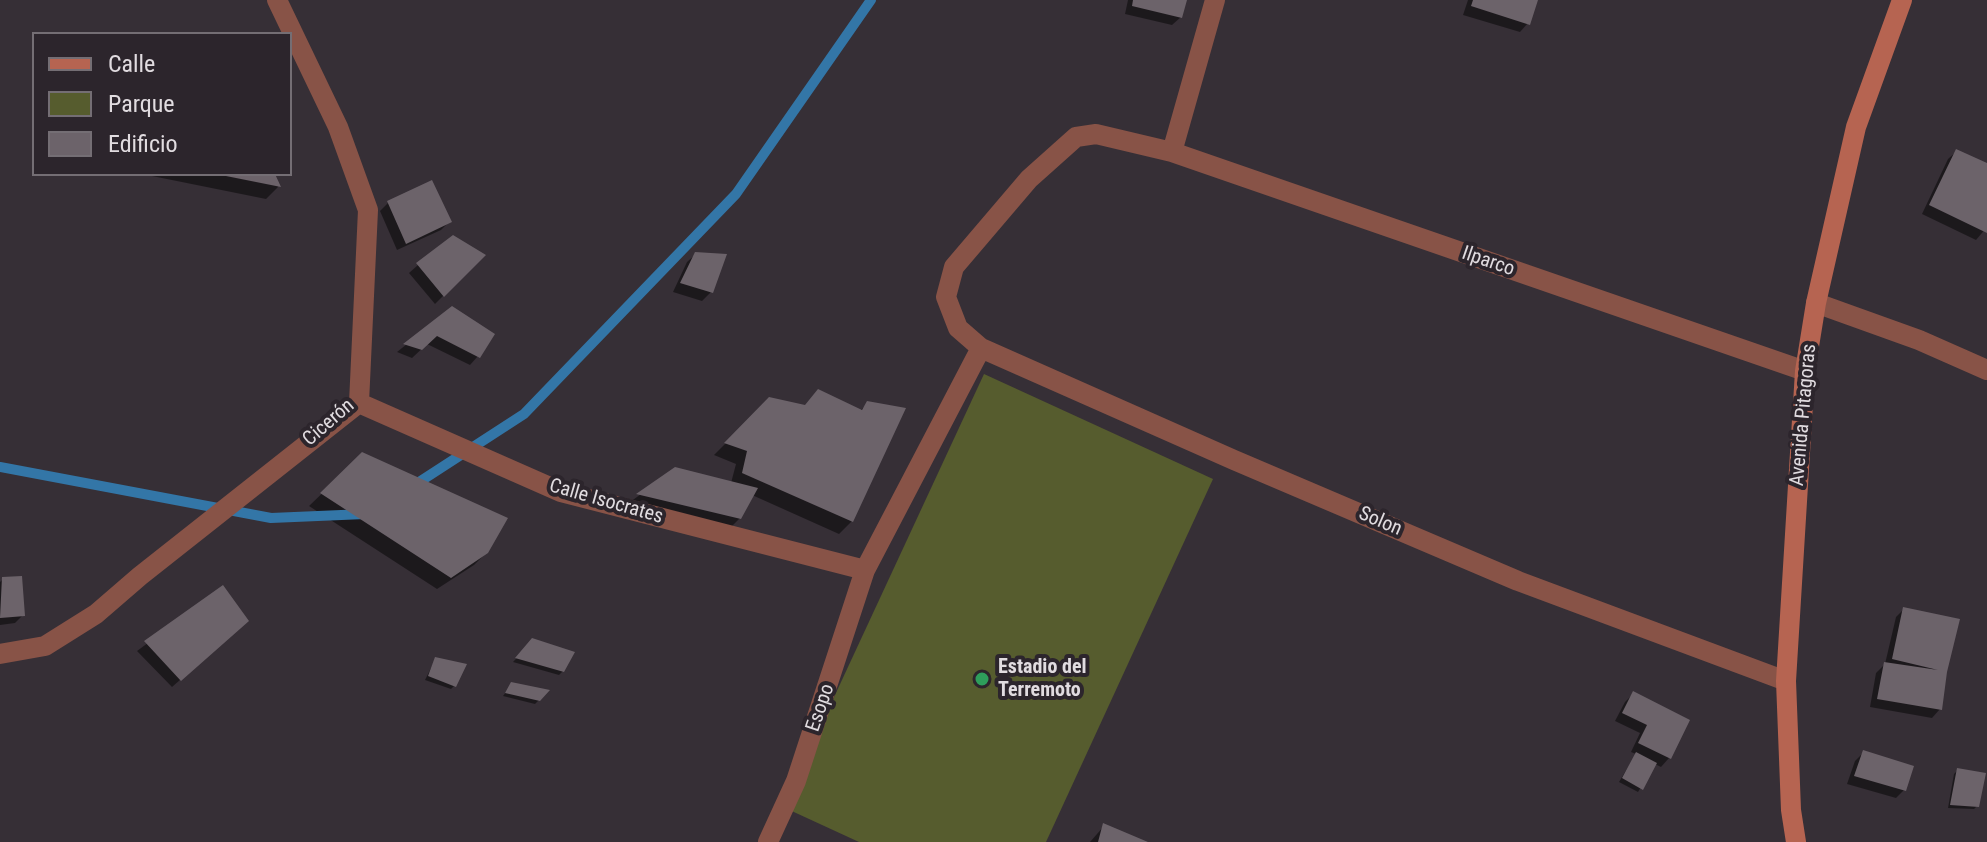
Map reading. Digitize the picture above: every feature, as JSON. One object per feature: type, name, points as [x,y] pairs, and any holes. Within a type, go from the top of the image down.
[{"type":"main road","name":"Avenida Pitagoras","points":[[1796,842],[1791,810],[1786,681],[1805,371],[1816,303],[1856,127],[1902,0]]},
{"type":"street","name":"Cicerón","points":[[0,654],[45,646],[96,614],[359,403],[368,210],[338,127],[277,0]]},
{"type":"street","points":[[1172,152],[1215,0]]},
{"type":"street","name":"Ilparco","points":[[981,348],[958,328],[946,297],[954,267],[1029,179],[1076,137],[1096,134],[1172,152],[1805,371]]},
{"type":"street","points":[[1816,303],[1919,340],[1987,370]]},
{"type":"street","name":"Esopo","points":[[768,842],[796,781],[865,570],[981,348]]},
{"type":"street","name":"Solon","points":[[981,348],[1518,581],[1786,681]]},
{"type":"street","name":"Calle Isocrates","points":[[359,403],[561,492],[865,570]]},
{"type":"green space","name":"Estadio del Terremoto","points":[[984,374],[1213,479],[1046,842],[859,842],[783,807]]},
{"type":"building","points":[[1133,0],[1187,0],[1182,18],[1132,6]]},
{"type":"building","points":[[1473,0],[1538,0],[1530,25],[1471,6]]},
{"type":"building","points":[[1956,149],[1987,163],[1987,233],[1929,205]]},
{"type":"building","points":[[226,176],[276,176],[281,187]]},
{"type":"building","points":[[432,180],[452,222],[406,244],[387,201]]},
{"type":"building","points":[[453,235],[486,255],[444,297],[416,263]]},
{"type":"building","points":[[695,252],[727,254],[713,293],[680,283]]},
{"type":"building","points":[[452,306],[495,334],[480,358],[437,336],[422,350],[403,344]]},
{"type":"building","points":[[818,389],[862,410],[867,401],[906,408],[853,522],[742,473],[747,451],[724,443],[769,397],[805,405]]},
{"type":"building","points":[[362,452],[508,518],[488,553],[451,578],[320,493]]},
{"type":"building","points":[[675,467],[758,488],[741,519],[636,494]]},
{"type":"building","points":[[22,576],[25,616],[0,618],[2,577]]},
{"type":"building","points":[[223,585],[249,621],[181,681],[144,641]]},
{"type":"building","points":[[1903,607],[1960,619],[1947,672],[1942,710],[1877,699],[1884,662],[1938,670],[1892,659]]},
{"type":"building","points":[[532,638],[575,652],[564,672],[515,658]]},
{"type":"building","points":[[435,657],[467,664],[456,687],[428,676]]},
{"type":"building","points":[[511,682],[550,690],[540,701],[505,693]]},
{"type":"building","points":[[1633,691],[1690,720],[1671,759],[1638,743],[1647,725],[1622,713]]},
{"type":"building","points":[[1863,750],[1914,766],[1906,791],[1854,776]]},
{"type":"building","points":[[1636,752],[1657,763],[1643,790],[1622,778]]},
{"type":"building","points":[[1957,768],[1986,773],[1979,807],[1950,805]]},
{"type":"building","points":[[1103,823],[1148,842],[1098,842]]},
{"type":"waterway","points":[[413,486],[524,414],[736,194],[871,0]]},
{"type":"waterway","points":[[0,467],[271,518],[365,514]]},
{"type":"place","name":"Estadio del Terremoto","points":[[982,679]]}]
